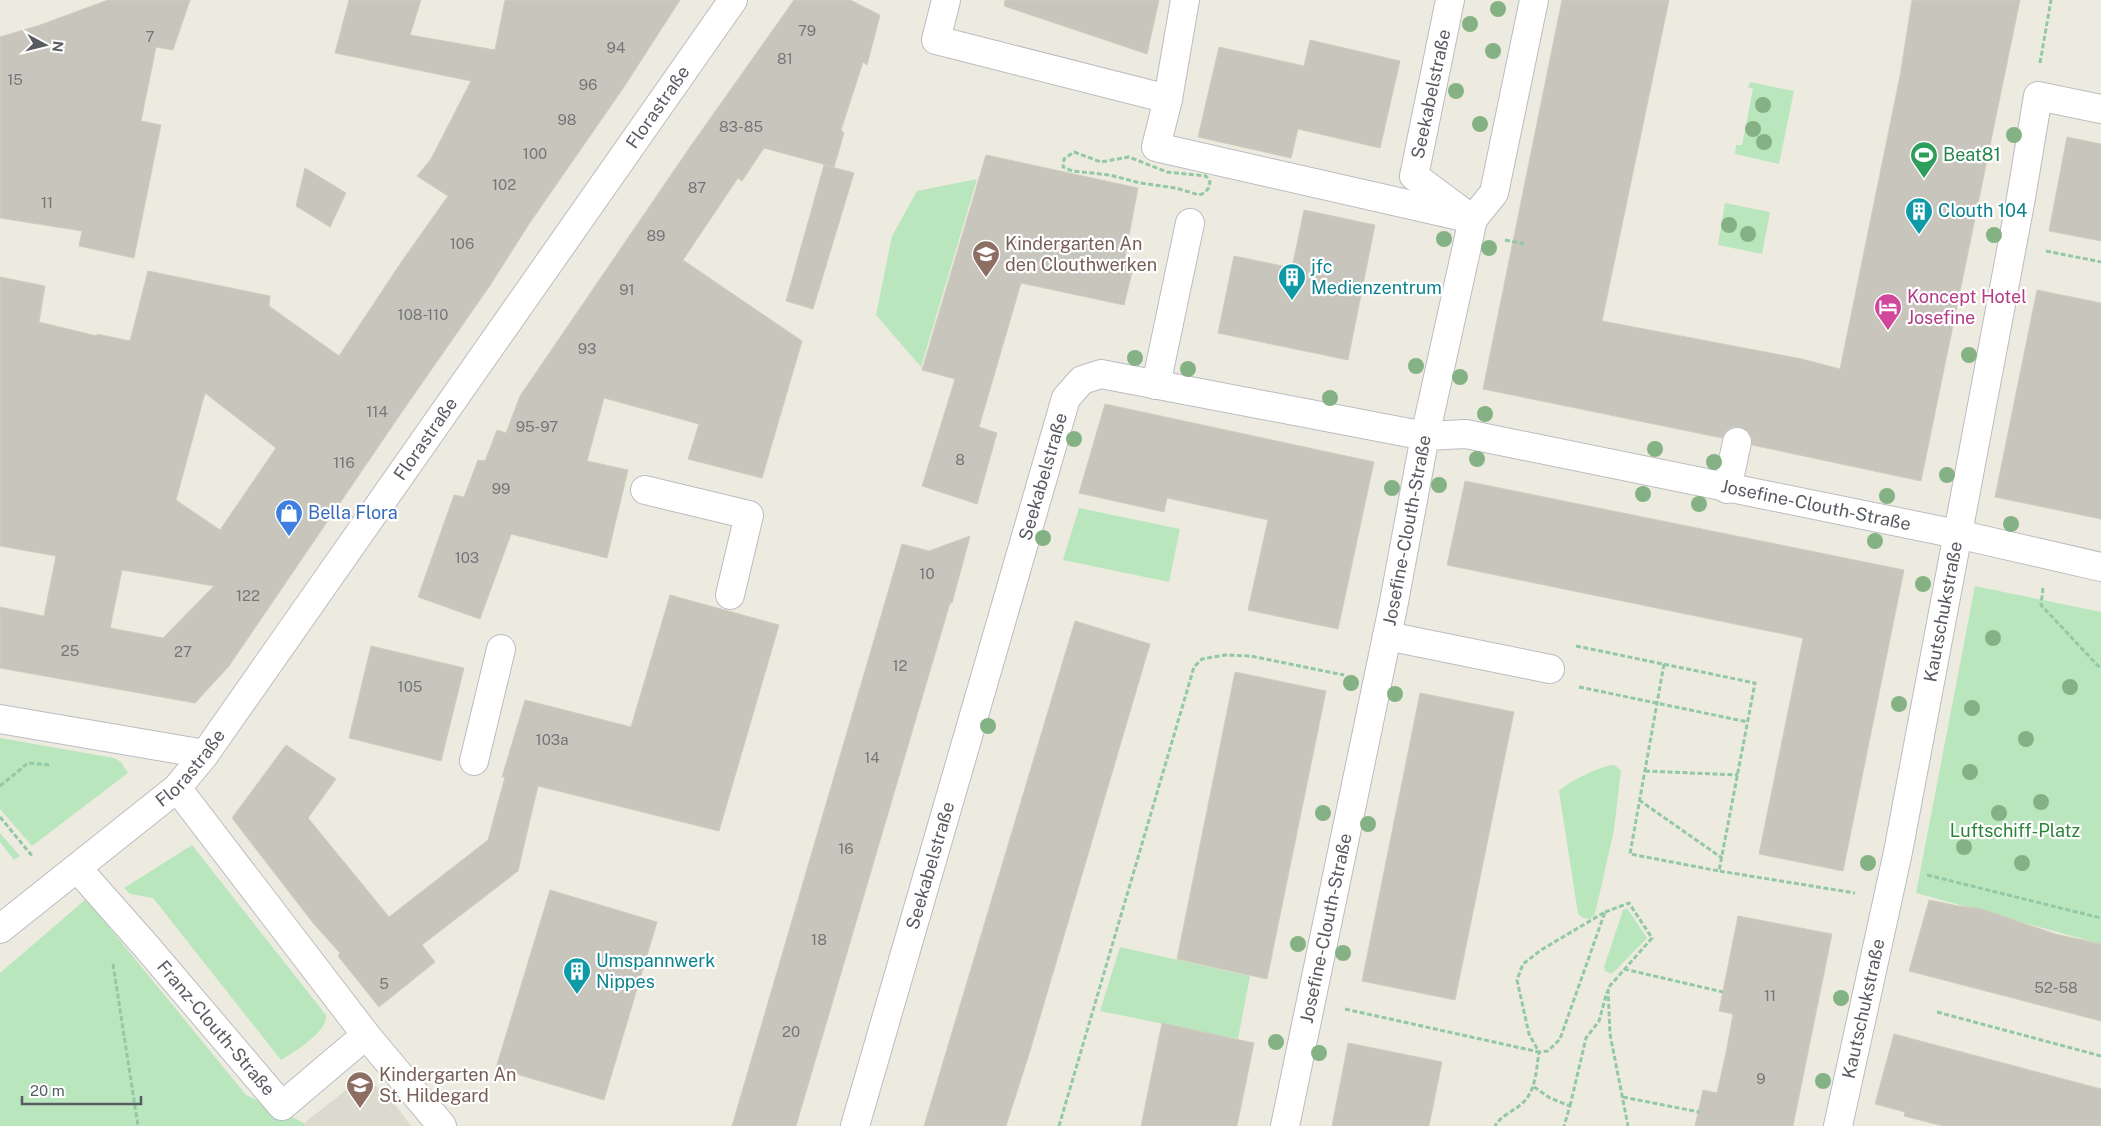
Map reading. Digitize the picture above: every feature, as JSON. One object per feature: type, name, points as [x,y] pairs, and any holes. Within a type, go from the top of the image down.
[{"type":"street","name":"Florastraße","points":[[0,929],[177,788],[206,754],[733,0]]},
{"type":"street","points":[[946,0],[936,40],[1168,99]]},
{"type":"street","points":[[1185,0],[1168,99],[1156,147],[1473,219]]},
{"type":"street","name":"Seekabelstraße","points":[[1450,0],[1414,176],[1473,219]]},
{"type":"street","points":[[1425,436],[1473,219],[1494,192],[1534,0]]},
{"type":"street","points":[[2038,96],[2101,109]]},
{"type":"street","name":"Kautschukstraße","points":[[1838,1126],[1894,867],[2038,96]]},
{"type":"street","points":[[1156,385],[1190,222]]},
{"type":"street","name":"Seekabelstraße","points":[[855,1126],[1066,398],[1082,380],[1101,374],[1425,436]]},
{"type":"street","name":"Josefine-Clouth-Straße","points":[[1286,1126],[1310,1002],[1387,636],[1425,436],[1466,434],[1727,489],[1957,534],[2101,566]]},
{"type":"street","points":[[1727,489],[1738,442]]},
{"type":"street","points":[[644,490],[749,515],[730,595]]},
{"type":"street","points":[[1387,636],[1550,669]]},
{"type":"street","points":[[474,761],[501,649]]},
{"type":"street","points":[[0,719],[206,754]]},
{"type":"street","points":[[177,788],[366,1035],[442,1126]]},
{"type":"street","name":"Franz-Clouth-Straße","points":[[77,868],[282,1106],[366,1035]]},
{"type":"path","points":[[2038,96],[2039,68],[2052,0]]},
{"type":"path","points":[[2011,244],[2101,262]]},
{"type":"path","points":[[2048,555],[2041,605],[2101,669]]},
{"type":"path","points":[[1570,645],[1755,683],[1719,871]]},
{"type":"path","points":[[1577,656],[1579,647]]},
{"type":"path","points":[[1060,1126],[1194,667],[1202,659],[1225,655],[1251,656],[1377,682]]},
{"type":"path","points":[[1664,664],[1630,854],[1887,899]]},
{"type":"path","points":[[1572,686],[1748,722]]},
{"type":"path","points":[[0,786],[28,762],[54,766]]},
{"type":"path","points":[[1645,771],[1738,775]]},
{"type":"path","points":[[1640,800],[1722,858]]},
{"type":"path","points":[[0,818],[56,885]]},
{"type":"path","points":[[1894,867],[2101,918]]},
{"type":"path","points":[[1495,1126],[1508,1113],[1521,1105],[1534,1087],[1539,1052],[1529,1034],[1517,980],[1523,964],[1541,950],[1605,912],[1630,903],[1652,938],[1608,988],[1599,1021],[1586,1038],[1564,1126]]},
{"type":"path","points":[[108,905],[108,928],[138,1126]]},
{"type":"path","points":[[1310,1002],[1493,1040],[1539,1052],[1548,1051],[1560,1038],[1605,912]]},
{"type":"path","points":[[1624,970],[1722,992]]},
{"type":"path","points":[[1608,988],[1610,1034],[1628,1126]]},
{"type":"path","points":[[1937,1012],[2101,1056]]},
{"type":"path","points":[[1534,1087],[1550,1098],[1570,1106]]},
{"type":"path","points":[[1623,1097],[1698,1112]]},
{"type":"shaded area","name":"Kindergarten An St. Hildegard","points":[[374,1085],[387,1094],[411,1126],[305,1126],[304,1123],[350,1087]]},
{"type":"green space","points":[[1750,82],[1794,91],[1779,164],[1735,154],[1736,145],[1742,145],[1753,89],[1748,87]]},
{"type":"green space","points":[[977,179],[921,367],[876,315],[892,236],[917,191]]},
{"type":"green space","points":[[1725,203],[1770,212],[1762,254],[1718,245]]},
{"type":"green space","points":[[1079,508],[1180,529],[1169,582],[1063,560]]},
{"type":"green space","name":"Luftschiff-Platz","points":[[1975,586],[2101,612],[2101,944],[1916,893]]},
{"type":"green space","points":[[0,738],[114,758],[121,762],[128,773],[32,846],[0,809]]},
{"type":"green space","points":[[1614,765],[1621,770],[1614,830],[1595,914],[1590,919],[1583,918],[1578,914],[1559,791],[1585,775]]},
{"type":"green space","points":[[0,833],[20,856],[14,860],[0,842]]},
{"type":"green space","points":[[192,845],[326,1015],[322,1028],[316,1035],[281,1060],[153,898],[130,894],[124,888]]},
{"type":"green space","points":[[86,899],[246,1095],[304,1123],[305,1126],[0,1126],[0,973]]},
{"type":"green space","points":[[1627,908],[1647,938],[1612,974],[1605,971],[1604,967],[1623,910]]},
{"type":"green space","points":[[1120,947],[1250,976],[1238,1039],[1100,1011]]},
{"type":"building","points":[[108,0],[190,0],[173,50],[156,47],[141,121],[161,125],[134,258],[79,246],[82,231],[0,218],[0,37],[40,25]]},
{"type":"building","points":[[349,0],[421,0],[410,35],[495,50],[505,0],[680,0],[624,87],[529,224],[489,287],[229,666],[195,703],[0,668],[0,607],[44,616],[56,556],[0,546],[0,277],[45,286],[39,322],[97,336],[97,334],[130,341],[148,271],[270,296],[269,306],[339,356],[448,196],[417,176],[431,159],[471,81],[335,53]],"holes":[[[205,393],[276,448],[220,530],[176,500]],[[122,570],[152,575],[214,586],[163,638],[110,628]]]},
{"type":"building","points":[[794,0],[850,0],[880,15],[867,65],[863,62],[841,130],[844,133],[834,167],[764,148],[742,181],[738,178],[683,260],[802,341],[762,478],[688,459],[699,424],[604,398],[587,461],[628,470],[607,558],[511,534],[480,619],[418,597],[454,495],[464,497],[478,460],[485,461],[497,430],[506,433],[520,396],[690,147]]},
{"type":"building","points":[[1005,0],[1159,0],[1147,54],[1004,6]]},
{"type":"building","name":"Clouth 104","points":[[1562,0],[1669,0],[1602,321],[1802,359],[1840,369],[1900,76],[1912,0],[2020,0],[1921,481],[1752,445],[1752,438],[1748,431],[1740,427],[1733,427],[1726,431],[1722,438],[1483,389]]},
{"type":"building","points":[[1310,40],[1400,61],[1380,148],[1298,129],[1291,158],[1198,137],[1219,47],[1304,66]]},
{"type":"building","points":[[2067,137],[2101,144],[2101,241],[2049,231]]},
{"type":"building","name":"Kindergarten An den Clouthwerken","points":[[986,155],[1138,188],[1124,262],[1134,264],[1124,305],[1021,283],[979,427],[997,433],[977,504],[922,486],[955,379],[922,370]]},
{"type":"building","points":[[824,165],[854,173],[813,309],[786,301]]},
{"type":"building","points":[[305,168],[346,193],[330,227],[296,206]]},
{"type":"building","name":"jfc Medienzentrum","points":[[1304,210],[1375,225],[1348,360],[1218,333],[1234,256],[1292,268]]},
{"type":"building","points":[[2037,290],[2101,303],[2101,519],[1995,497]]},
{"type":"building","points":[[1105,404],[1374,462],[1338,629],[1248,610],[1268,520],[1167,498],[1164,512],[1079,493]]},
{"type":"building","points":[[1465,481],[1904,570],[1843,871],[1759,854],[1803,638],[1447,565]]},
{"type":"building","points":[[970,536],[952,603],[950,603],[796,1126],[732,1126],[902,544],[929,551]]},
{"type":"building","points":[[670,595],[779,625],[719,831],[538,786],[518,871],[422,945],[435,962],[379,1007],[338,956],[340,953],[313,923],[232,818],[286,745],[336,779],[308,818],[389,917],[488,840],[505,777],[502,777],[525,700],[631,727]]},
{"type":"building","points":[[1075,621],[1150,644],[1030,1051],[1006,1126],[924,1126]]},
{"type":"building","points":[[371,646],[464,668],[441,761],[349,738]]},
{"type":"building","points":[[1235,672],[1326,691],[1267,979],[1177,959]]},
{"type":"building","points":[[1420,693],[1514,712],[1455,1000],[1362,981]]},
{"type":"building","name":"Umspannwerk Nippes","points":[[550,890],[657,922],[604,1100],[496,1068]]},
{"type":"building","points":[[1929,900],[1982,909],[2055,934],[2101,944],[2101,1021],[1909,971]]},
{"type":"building","points":[[1738,916],[1832,934],[1793,1126],[1695,1126],[1703,1090],[1717,1093],[1726,1053],[1733,1014],[1719,1011]]},
{"type":"building","points":[[1162,1023],[1254,1043],[1237,1126],[1141,1126]]},
{"type":"building","points":[[1894,1034],[2101,1089],[2101,1126],[1943,1126],[1904,1116],[1905,1112],[1875,1104]]},
{"type":"building","points":[[1348,1043],[1442,1062],[1429,1126],[1332,1126]]},
{"type":"place","name":"Beat81","points":[[1924,179]]},
{"type":"place","name":"Clouth 104","points":[[1919,235]]},
{"type":"place","name":"Kindergarten An den Clouthwerken","points":[[986,278]]},
{"type":"place","name":"jfc Medienzentrum","points":[[1292,301]]},
{"type":"place","name":"Koncept Hotel Josefine","points":[[1888,331]]},
{"type":"place","name":"Bella Flora","points":[[289,537]]},
{"type":"place","name":"Umspannwerk Nippes","points":[[577,995]]},
{"type":"place","name":"Kindergarten An St. Hildegard","points":[[360,1109]]}]
